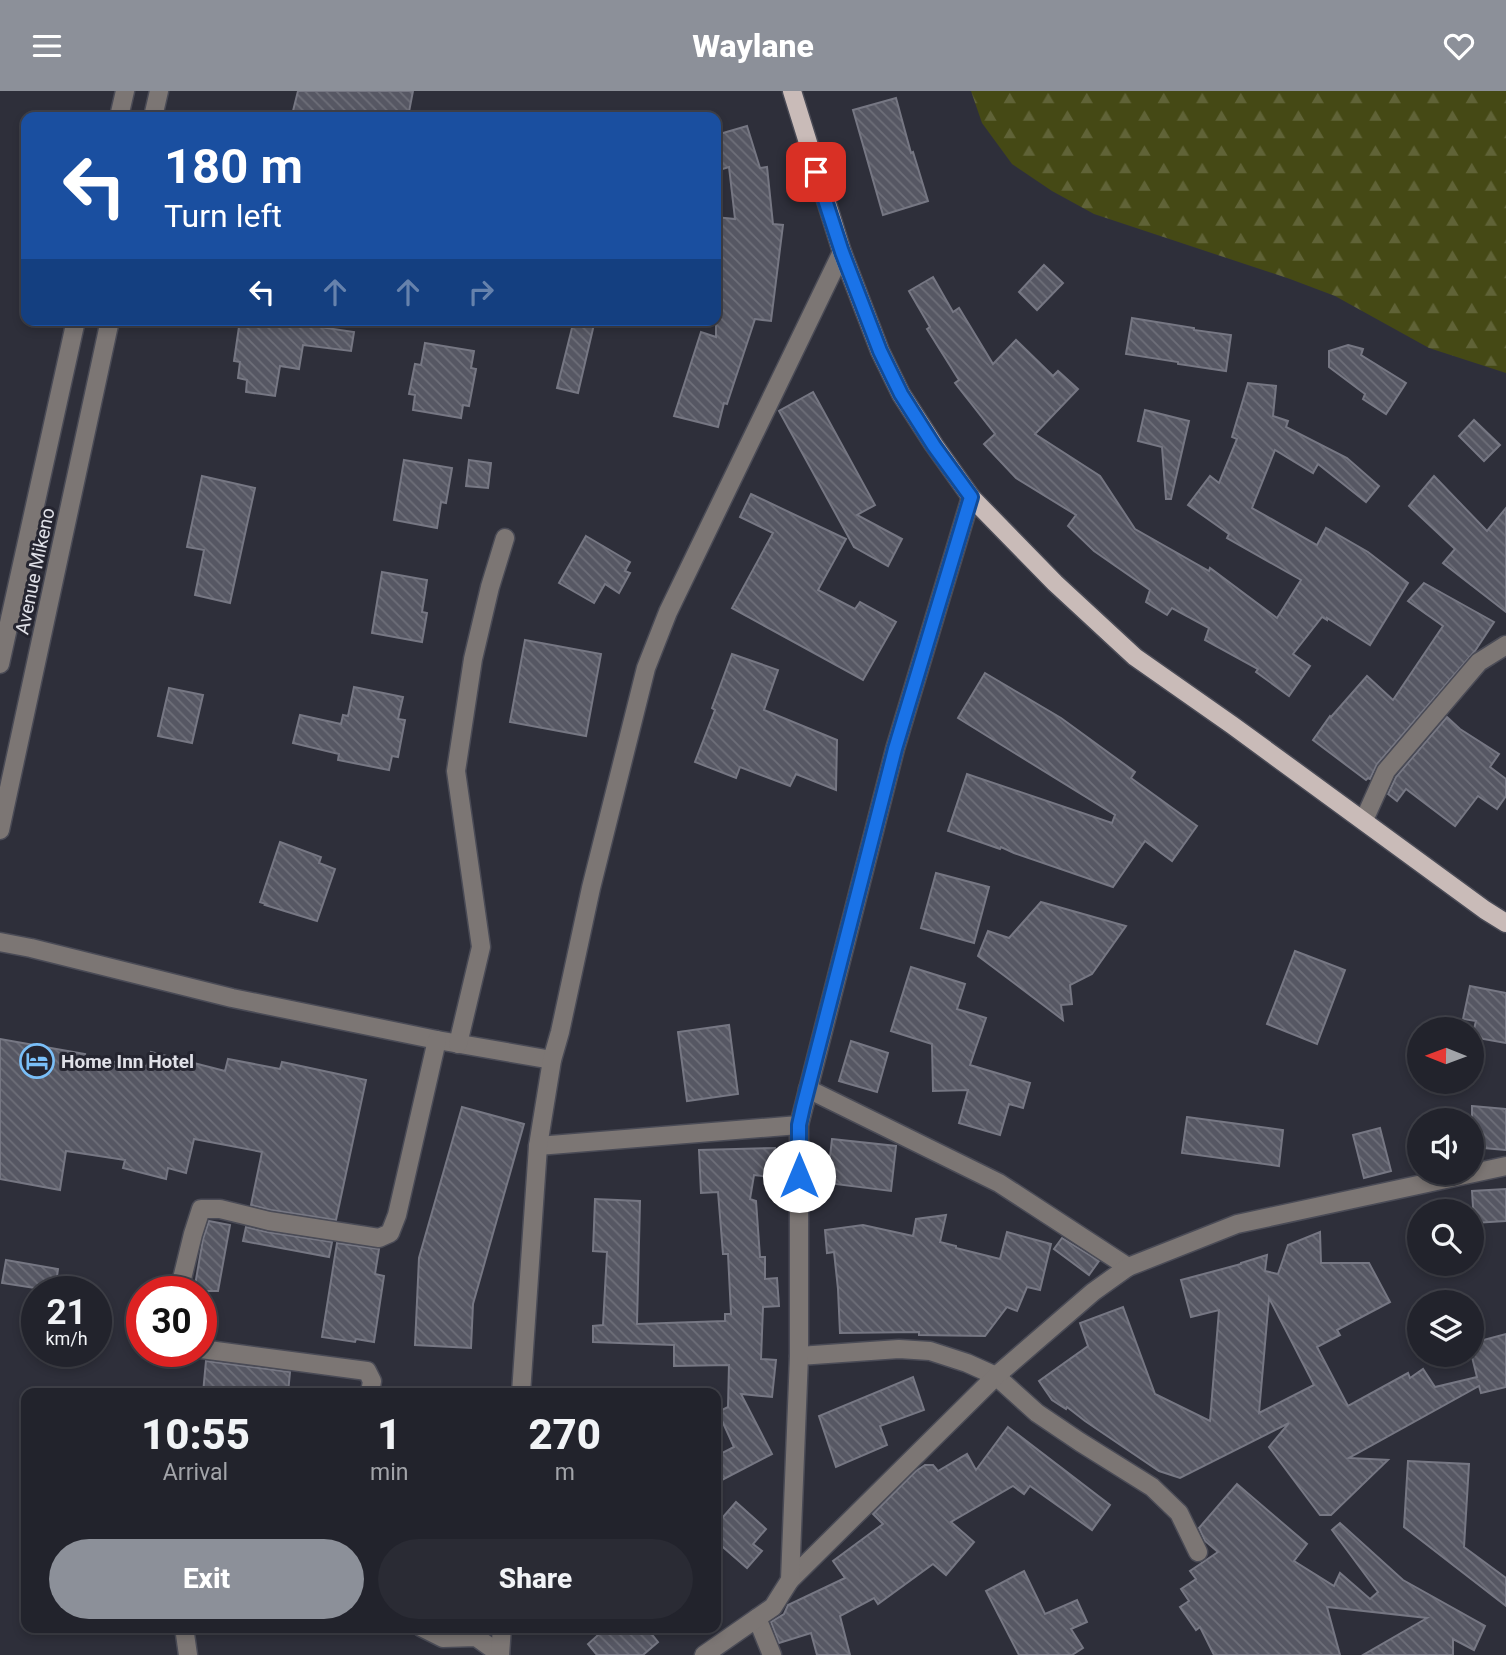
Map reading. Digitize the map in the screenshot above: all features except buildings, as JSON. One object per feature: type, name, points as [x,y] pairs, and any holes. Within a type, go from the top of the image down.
[{"type":"main road","points":[[792,91],[842,252],[880,351],[901,394],[971,497],[1055,583],[1135,657],[1506,923]]},
{"type":"street","points":[[120,112],[125,91]]},
{"type":"street","points":[[154,112],[159,91]]},
{"type":"street","points":[[522,1388],[538,1146],[552,1060],[561,1032],[591,888],[646,668],[668,612],[842,252]]},
{"type":"street","name":"Avenue Mikeno","points":[[0,664],[75,326]]},
{"type":"street","name":"Avenue Mikeno","points":[[0,830],[109,326]]},
{"type":"street","points":[[790,1580],[799,1356],[799,1125],[895,749],[971,497]]},
{"type":"street","points":[[458,1044],[481,947],[456,771],[473,659],[505,538]]},
{"type":"street","points":[[1364,820],[1386,771],[1479,662],[1506,645]]},
{"type":"street","points":[[0,942],[232,998],[437,1040],[552,1060]]},
{"type":"street","points":[[183,1276],[201,1209],[220,1209],[270,1221],[379,1238],[390,1233],[397,1215],[437,1040]]},
{"type":"street","points":[[808,1089],[999,1183],[1128,1267]]},
{"type":"street","points":[[538,1146],[799,1125]]},
{"type":"street","points":[[704,1655],[773,1607],[790,1580],[996,1377],[1093,1292],[1128,1267],[1237,1224],[1506,1166]]},
{"type":"street","points":[[799,1356],[899,1349],[930,1351],[967,1363],[996,1377],[1037,1413],[1152,1487],[1179,1513],[1198,1552]]},
{"type":"street","points":[[217,1351],[367,1371],[372,1381],[371,1388]]},
{"type":"street","points":[[757,1618],[772,1655]]},
{"type":"street","points":[[185,1633],[188,1655]]},
{"type":"street","points":[[433,1633],[443,1638],[476,1637],[500,1654]]},
{"type":"street","points":[[500,1654],[502,1633]]},
{"type":"green space","points":[[971,91],[1506,91],[1506,373],[1429,348],[1335,296],[1094,214],[1052,191],[1012,164],[982,123]]},
{"type":"place","name":"Home Inn Hotel","points":[[37,1061]]},
{"type":"route","points":[[799,1176],[799,1125],[803,1107],[895,749],[971,497],[901,394],[880,351],[842,252],[816,172]]}]
